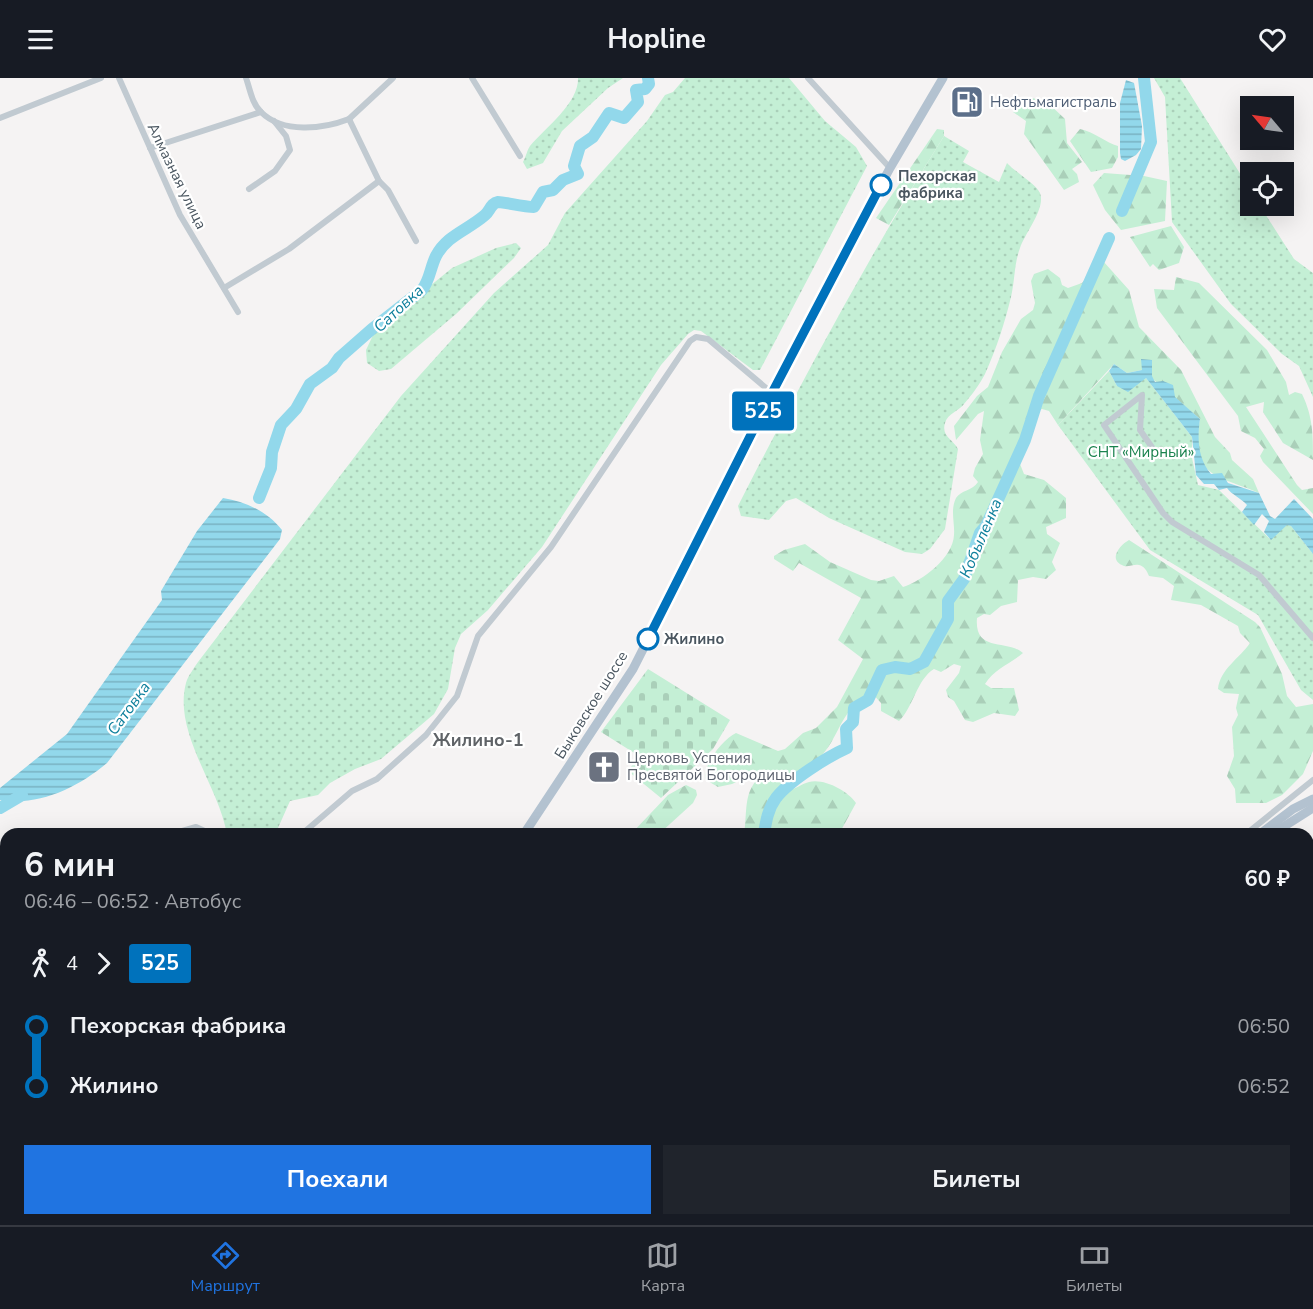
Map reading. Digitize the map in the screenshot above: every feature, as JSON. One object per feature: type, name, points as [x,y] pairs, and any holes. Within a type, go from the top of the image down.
[{"type":"main road","name":"Быковское шоссе","points":[[528,828],[633,669],[772,393],[890,168],[944,78]]},
{"type":"main road","points":[[1268,828],[1293,809],[1313,799]]},
{"type":"main road","points":[[1281,828],[1313,808]]},
{"type":"street","points":[[0,118],[101,78]]},
{"type":"street","name":"Алмазная улица","points":[[119,78],[180,215],[238,312]]},
{"type":"street","points":[[246,78],[261,112],[274,121],[286,136],[290,150],[275,171],[249,189]]},
{"type":"street","points":[[274,121],[314,129],[349,119],[392,78]]},
{"type":"street","points":[[472,78],[520,156]]},
{"type":"street","points":[[807,78],[890,168]]},
{"type":"street","points":[[150,148],[261,112]]},
{"type":"street","points":[[349,119],[380,182],[388,190],[416,241]]},
{"type":"street","points":[[224,288],[289,249],[380,182]]},
{"type":"street","points":[[309,828],[352,791],[377,779],[426,735],[457,696],[478,636],[551,547],[690,341],[696,337],[708,339],[772,393]]},
{"type":"street","points":[[1156,453],[1140,430],[1142,395],[1104,425],[1156,504],[1172,522],[1259,575],[1313,638]]},
{"type":"street","points":[[1253,828],[1313,780]]},
{"type":"green space","points":[[578,78],[623,78],[608,88],[562,131],[543,163],[527,169],[523,162],[529,148],[567,106],[577,87]]},
{"type":"green space","points":[[685,78],[789,78],[825,121],[856,147],[867,166],[760,370],[753,370],[701,331],[694,330],[688,334],[661,365],[542,547],[488,610],[461,634],[455,648],[448,689],[434,714],[381,759],[355,769],[330,783],[318,795],[290,801],[278,828],[225,828],[191,739],[186,720],[184,702],[186,683],[191,672],[401,396],[494,293],[548,245],[565,213],[647,121],[665,95],[673,92]]},
{"type":"green space","points":[[1154,78],[1180,78],[1240,173],[1240,216],[1266,216],[1294,259],[1313,273],[1313,397],[1299,366],[1282,354],[1231,304],[1172,222],[1165,97]]},
{"type":"green space","points":[[1027,97],[1046,101],[1065,119],[1067,143],[1082,162],[1072,169],[1077,174],[1079,182],[1064,190],[1024,134],[1026,121],[1013,112],[1014,101]]},
{"type":"green space","points":[[937,129],[944,130],[944,136],[889,225],[876,218]]},
{"type":"green space","points":[[1080,129],[1118,146],[1118,157],[1112,168],[1091,172],[1070,141]]},
{"type":"green space","points":[[944,136],[969,151],[963,162],[999,182],[1007,163],[1034,186],[1040,193],[1041,199],[1038,213],[1018,254],[1009,307],[989,365],[972,394],[945,423],[946,434],[958,449],[945,529],[930,549],[922,554],[905,552],[829,518],[796,498],[786,501],[769,520],[741,516],[738,506],[812,365],[889,227]]},
{"type":"green space","points":[[1104,173],[1144,176],[1167,181],[1165,221],[1121,230],[1105,210],[1093,185]]},
{"type":"green space","points":[[1171,226],[1184,247],[1179,263],[1159,270],[1153,264],[1150,267],[1130,237]]},
{"type":"green space","points":[[516,243],[521,248],[514,258],[456,314],[391,369],[379,371],[367,363],[366,350],[375,331],[452,268],[496,248]]},
{"type":"green space","points":[[1103,261],[1129,290],[1139,327],[1181,370],[1215,437],[1230,453],[1232,460],[1253,479],[1259,493],[1219,477],[1203,464],[1199,453],[1198,438],[1200,419],[1142,370],[1127,373],[1114,364],[1058,425],[1049,411],[1042,409],[1030,414],[1016,454],[1024,474],[1044,480],[1066,498],[1066,518],[1046,527],[1047,534],[1060,543],[1052,562],[1056,570],[1046,579],[1033,577],[1018,580],[1017,602],[1001,606],[990,615],[984,614],[977,618],[977,629],[986,641],[1023,653],[998,670],[985,684],[991,688],[1014,688],[1019,710],[1015,716],[994,713],[973,722],[965,720],[954,701],[948,697],[946,690],[959,673],[961,666],[954,664],[941,672],[934,669],[928,674],[899,721],[881,711],[881,703],[871,692],[857,702],[848,713],[818,760],[786,775],[782,781],[782,788],[796,788],[815,781],[842,790],[856,803],[842,828],[744,828],[750,790],[765,769],[732,784],[718,787],[706,780],[710,760],[725,741],[736,733],[778,751],[785,749],[803,733],[816,728],[837,707],[863,659],[838,640],[861,598],[799,563],[793,571],[774,559],[774,556],[784,550],[805,544],[830,562],[871,580],[879,581],[894,576],[903,587],[919,580],[935,567],[952,544],[953,507],[956,498],[978,482],[973,476],[983,454],[980,440],[984,411],[978,414],[956,440],[954,426],[977,396],[988,387],[1002,352],[1021,319],[1033,310],[1035,303],[1031,281],[1034,274],[1048,269],[1060,278],[1062,285],[1068,288],[1082,283]]},
{"type":"green space","points":[[1176,277],[1199,283],[1267,350],[1286,382],[1289,395],[1295,392],[1302,394],[1312,426],[1313,460],[1283,443],[1263,412],[1264,402],[1246,407],[1297,485],[1302,490],[1313,488],[1313,514],[1263,462],[1260,456],[1264,449],[1255,438],[1241,431],[1238,416],[1157,308],[1154,289],[1174,290]]},
{"type":"green space","name":"СНТ «Мирный»","points":[[1109,371],[1117,386],[1146,378],[1192,437],[1192,458],[1198,485],[1219,490],[1270,539],[1287,524],[1291,526],[1313,554],[1313,700],[1301,690],[1258,615],[1150,550],[1058,425]]},
{"type":"green space","points":[[1129,540],[1255,622],[1260,627],[1282,674],[1287,696],[1296,707],[1313,704],[1313,751],[1303,774],[1282,795],[1266,803],[1236,803],[1235,789],[1227,776],[1234,756],[1232,727],[1238,715],[1236,708],[1239,694],[1224,693],[1218,689],[1222,675],[1250,643],[1240,633],[1238,626],[1201,605],[1171,600],[1174,586],[1163,578],[1149,576],[1141,566],[1124,566],[1119,563],[1116,560],[1117,553]]},
{"type":"green space","points":[[648,669],[730,720],[713,749],[661,798],[628,771],[639,756],[601,732]]},
{"type":"green space","points":[[686,785],[696,790],[697,795],[693,803],[666,828],[637,828],[668,795]]},
{"type":"water","points":[[1126,80],[1134,83],[1142,126],[1141,149],[1125,161],[1121,159],[1120,153],[1120,103]]},
{"type":"water","points":[[1141,359],[1152,360],[1152,376],[1155,382],[1163,381],[1173,385],[1175,397],[1200,419],[1200,448],[1203,462],[1211,474],[1222,473],[1228,483],[1259,493],[1270,516],[1275,519],[1294,499],[1313,519],[1313,554],[1291,526],[1287,525],[1271,540],[1264,532],[1269,521],[1262,514],[1254,525],[1242,512],[1247,505],[1242,500],[1227,488],[1219,490],[1214,484],[1204,484],[1196,475],[1192,437],[1146,378],[1128,392],[1117,386],[1109,371],[1114,364],[1127,373],[1142,370]]},
{"type":"water","points":[[223,498],[248,505],[270,518],[282,530],[280,539],[107,763],[71,787],[44,798],[0,800],[0,788],[67,734],[162,600],[161,591],[197,531]]},
{"type":"waterway","name":"Сатовка","points":[[259,498],[271,468],[272,452],[281,425],[296,409],[310,384],[332,368],[339,358],[372,329],[422,290],[436,256],[446,243],[485,215],[494,204],[501,202],[534,207],[543,192],[553,190],[563,180],[578,174],[574,166],[580,146],[593,137],[609,113],[624,118],[638,102],[636,90],[645,89],[649,84],[648,78]]},
{"type":"waterway","name":"Кобыленка","points":[[1122,211],[1151,142],[1144,78]]},
{"type":"waterway","name":"Кобыленка","points":[[765,828],[771,806],[782,791],[809,770],[847,748],[846,729],[853,722],[854,708],[868,700],[882,670],[895,667],[910,669],[924,662],[948,619],[948,601],[964,579],[980,533],[986,526],[1025,440],[1039,396],[1109,238]]},
{"type":"waterway","name":"Сатовка","points":[[0,808],[22,795]]},
{"type":"bus line","name":"525","points":[[648,639],[772,393],[881,185]]},
{"type":"place","name":"Нефтьмагистраль","points":[[967,102]]},
{"type":"place","name":"Пехорская фабрика","points":[[881,185]]},
{"type":"place","name":"Жилино","points":[[648,639]]},
{"type":"place","name":"Церковь Успения Пресвятой Богородицы","points":[[604,767]]},
{"type":"district","name":"Жилино-1","points":[[478,740]]}]
